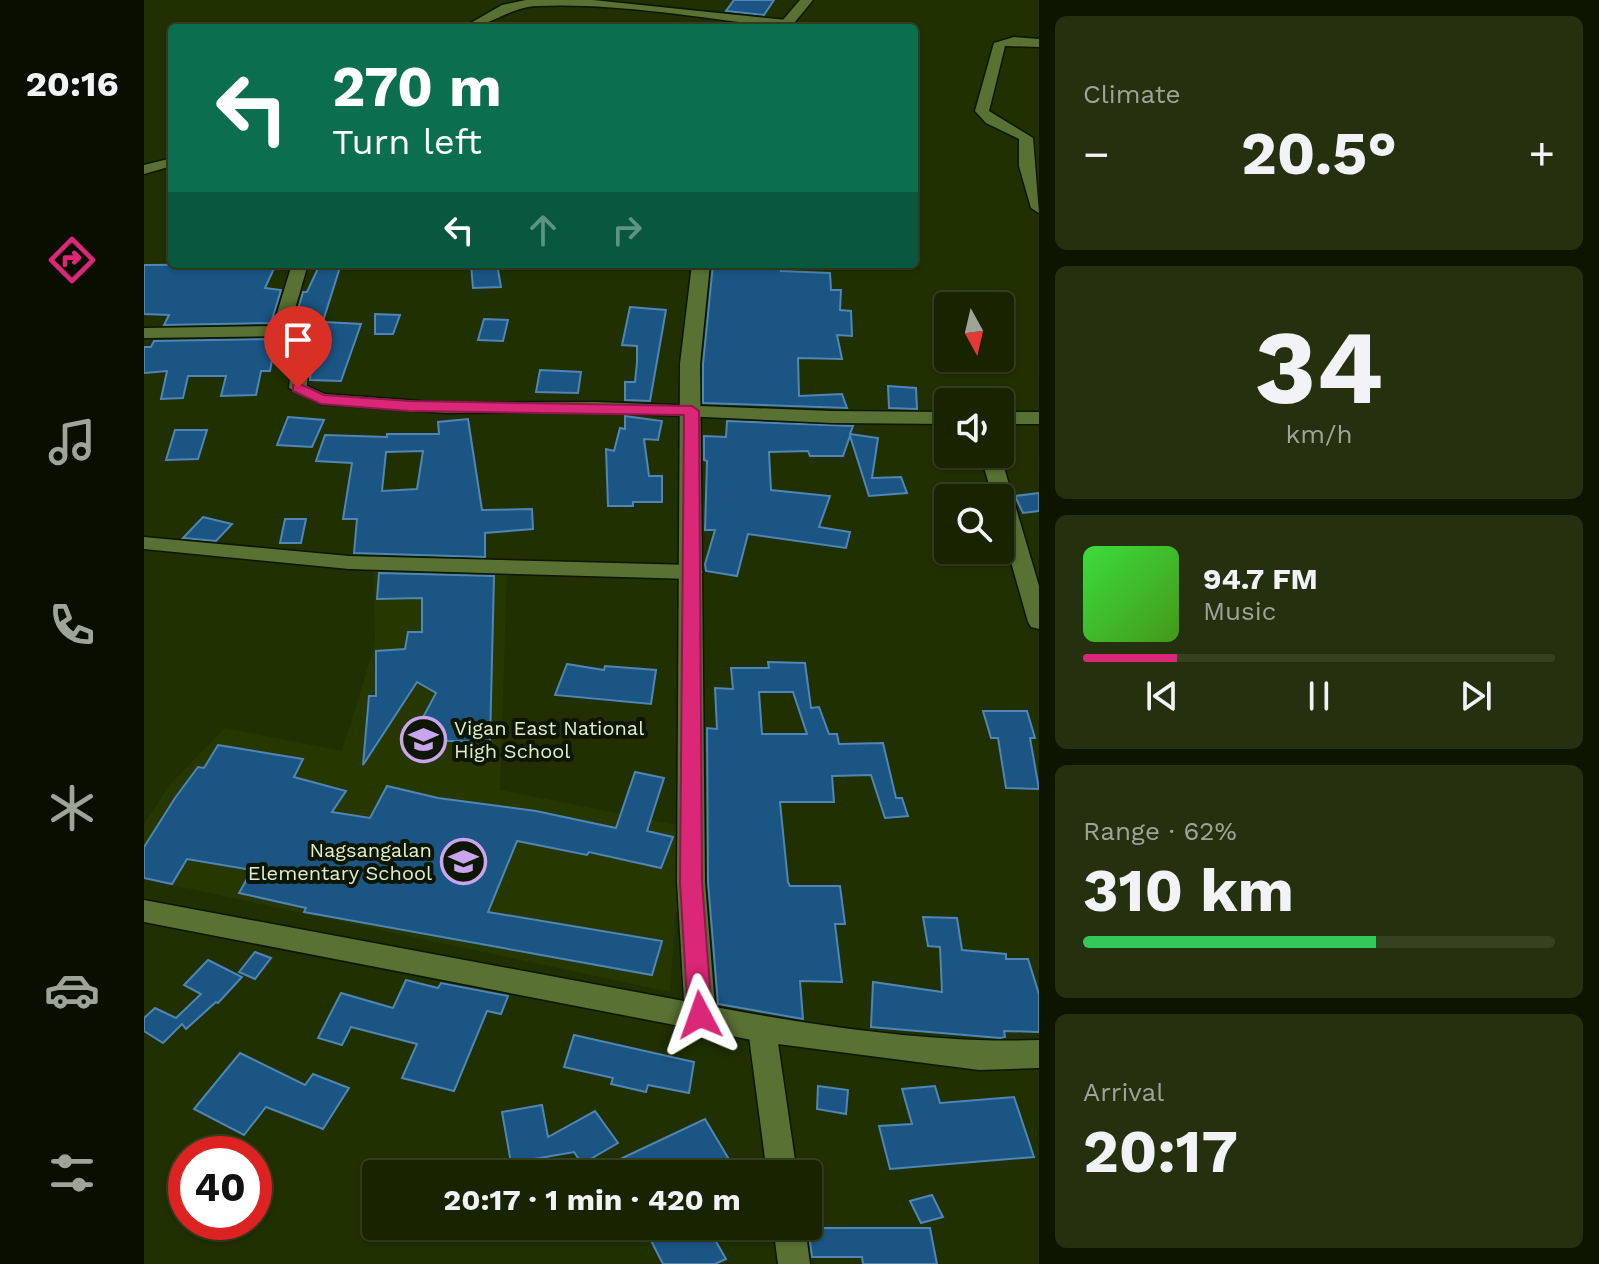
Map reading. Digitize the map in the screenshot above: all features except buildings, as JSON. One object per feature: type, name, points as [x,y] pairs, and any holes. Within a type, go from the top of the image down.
[{"type":"street","points":[[787,24],[807,0]]},
{"type":"street","points":[[475,24],[506,7],[547,2],[588,3],[768,24]]},
{"type":"street","points":[[1039,43],[1000,43],[982,111],[988,120],[1014,129],[1026,138],[1026,166],[1039,208]]},
{"type":"street","points":[[144,170],[168,163]]},
{"type":"street","points":[[281,329],[299,268]]},
{"type":"street","points":[[700,268],[690,345],[691,882],[700,1015]]},
{"type":"street","points":[[144,333],[281,329],[301,336],[298,388],[321,399],[446,408],[934,418]]},
{"type":"street","points":[[1014,418],[1039,418]]},
{"type":"street","points":[[994,468],[1039,622]]},
{"type":"street","points":[[144,543],[323,563],[692,572]]},
{"type":"street","points":[[144,911],[762,1029],[979,1056],[1039,1054]]},
{"type":"street","points":[[762,1029],[780,1160]]},
{"type":"street","points":[[791,1240],[794,1264]]},
{"type":"shaded area","points":[[507,570],[500,790],[682,826],[670,992],[144,879],[144,824],[171,783],[225,728],[342,751],[375,644],[373,571]]},
{"type":"place","name":"Vigan East National High School","points":[[423,740]]},
{"type":"place","name":"Nagsangalan Elementary School","points":[[463,861]]},
{"type":"route","points":[[298,388],[321,399],[409,406],[692,411],[691,882],[700,1015]]}]
